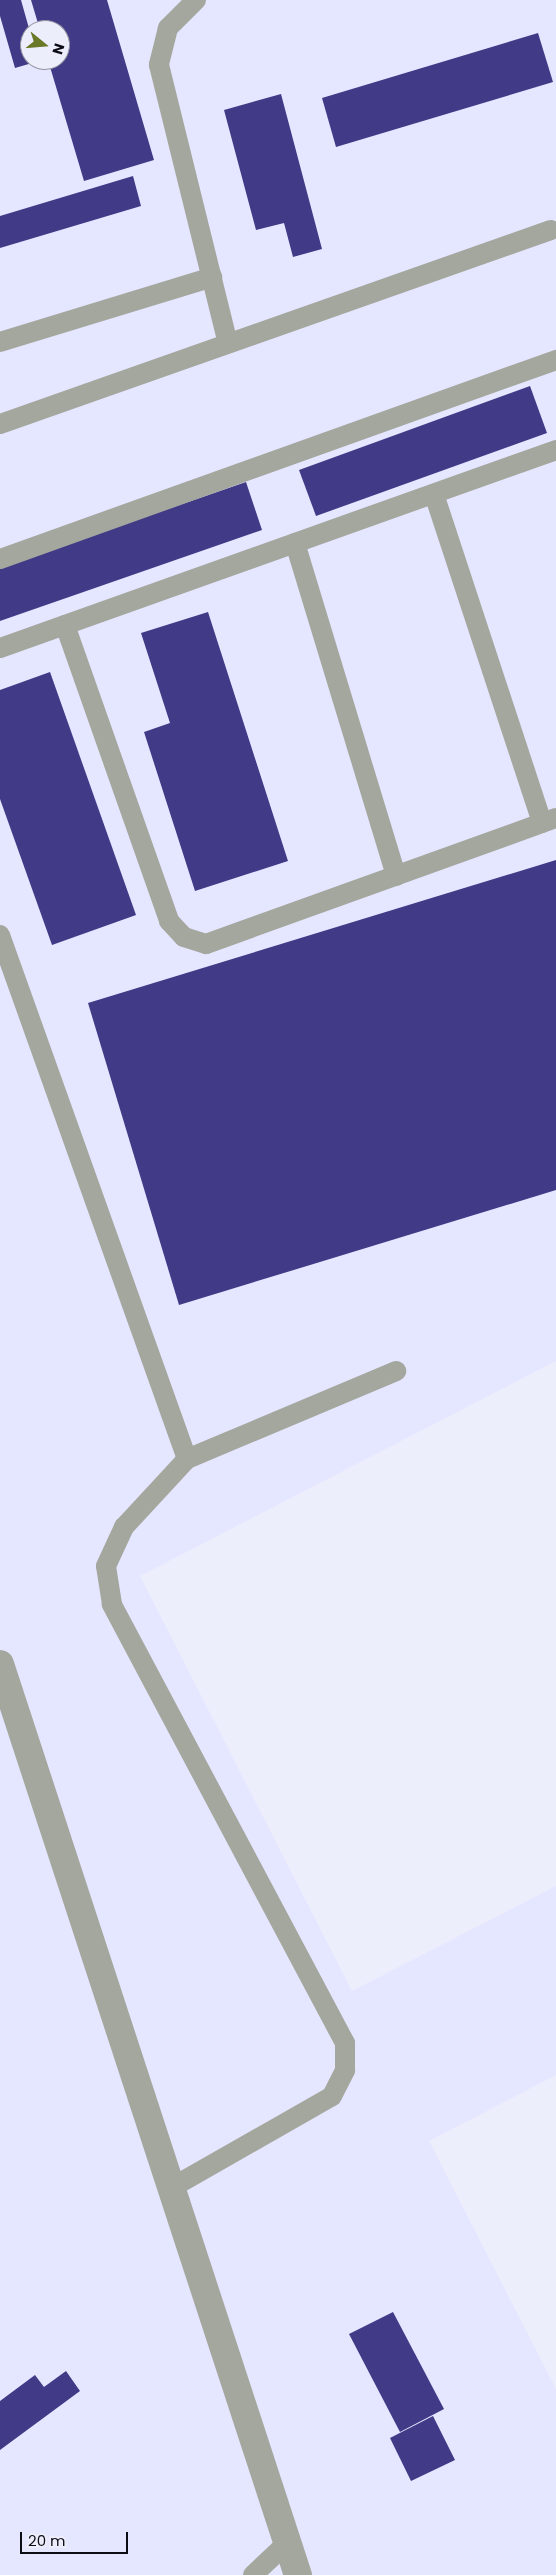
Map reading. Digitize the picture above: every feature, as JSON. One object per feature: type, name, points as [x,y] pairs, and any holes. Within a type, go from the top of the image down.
[{"type":"street","points":[[0,1664],[298,2575]]},
{"type":"lane","points":[[196,0],[168,28],[159,65],[228,343]]},
{"type":"lane","points":[[0,424],[551,230]]},
{"type":"lane","points":[[0,342],[212,277]]},
{"type":"lane","points":[[0,559],[556,360]]},
{"type":"lane","points":[[0,648],[556,452]]},
{"type":"lane","points":[[65,625],[169,921],[184,937],[206,944],[549,821],[434,494]]},
{"type":"lane","points":[[295,543],[396,876]]},
{"type":"lane","points":[[0,935],[186,1459]]},
{"type":"lane","points":[[171,2188],[332,2096],[345,2070],[345,2042],[112,1604],[106,1566],[124,1527],[186,1459],[396,1372]]},
{"type":"lane","points":[[253,2575],[287,2543]]},
{"type":"shaded area","points":[[0,0],[556,0],[556,1361],[140,1576],[352,1991],[556,1886],[556,2075],[429,2141],[556,2389],[556,2575],[0,2575]]},
{"type":"building","points":[[0,0],[21,0],[27,20],[20,20],[20,67],[15,68],[0,16]]},
{"type":"building","points":[[31,0],[107,0],[154,160],[84,181],[51,70],[70,70],[70,20],[37,20]]},
{"type":"building","points":[[538,33],[553,82],[336,147],[322,98]]},
{"type":"building","points":[[281,94],[322,249],[293,257],[284,223],[256,230],[224,110]]},
{"type":"building","points":[[133,176],[141,206],[0,248],[0,216]]},
{"type":"building","points":[[530,386],[547,433],[316,516],[299,470]]},
{"type":"building","points":[[246,482],[262,530],[0,621],[0,567]]},
{"type":"building","points":[[208,612],[288,861],[195,891],[144,732],[170,723],[141,633]]},
{"type":"building","points":[[50,672],[136,915],[52,945],[0,799],[0,690]]},
{"type":"building","points":[[556,860],[556,1190],[179,1305],[88,1003]]},
{"type":"building","points":[[393,2312],[444,2409],[400,2432],[349,2334]]},
{"type":"building","points":[[66,2371],[80,2391],[0,2450],[0,2401],[35,2375],[44,2387]]},
{"type":"building","points":[[433,2416],[455,2460],[411,2481],[390,2438]]}]
